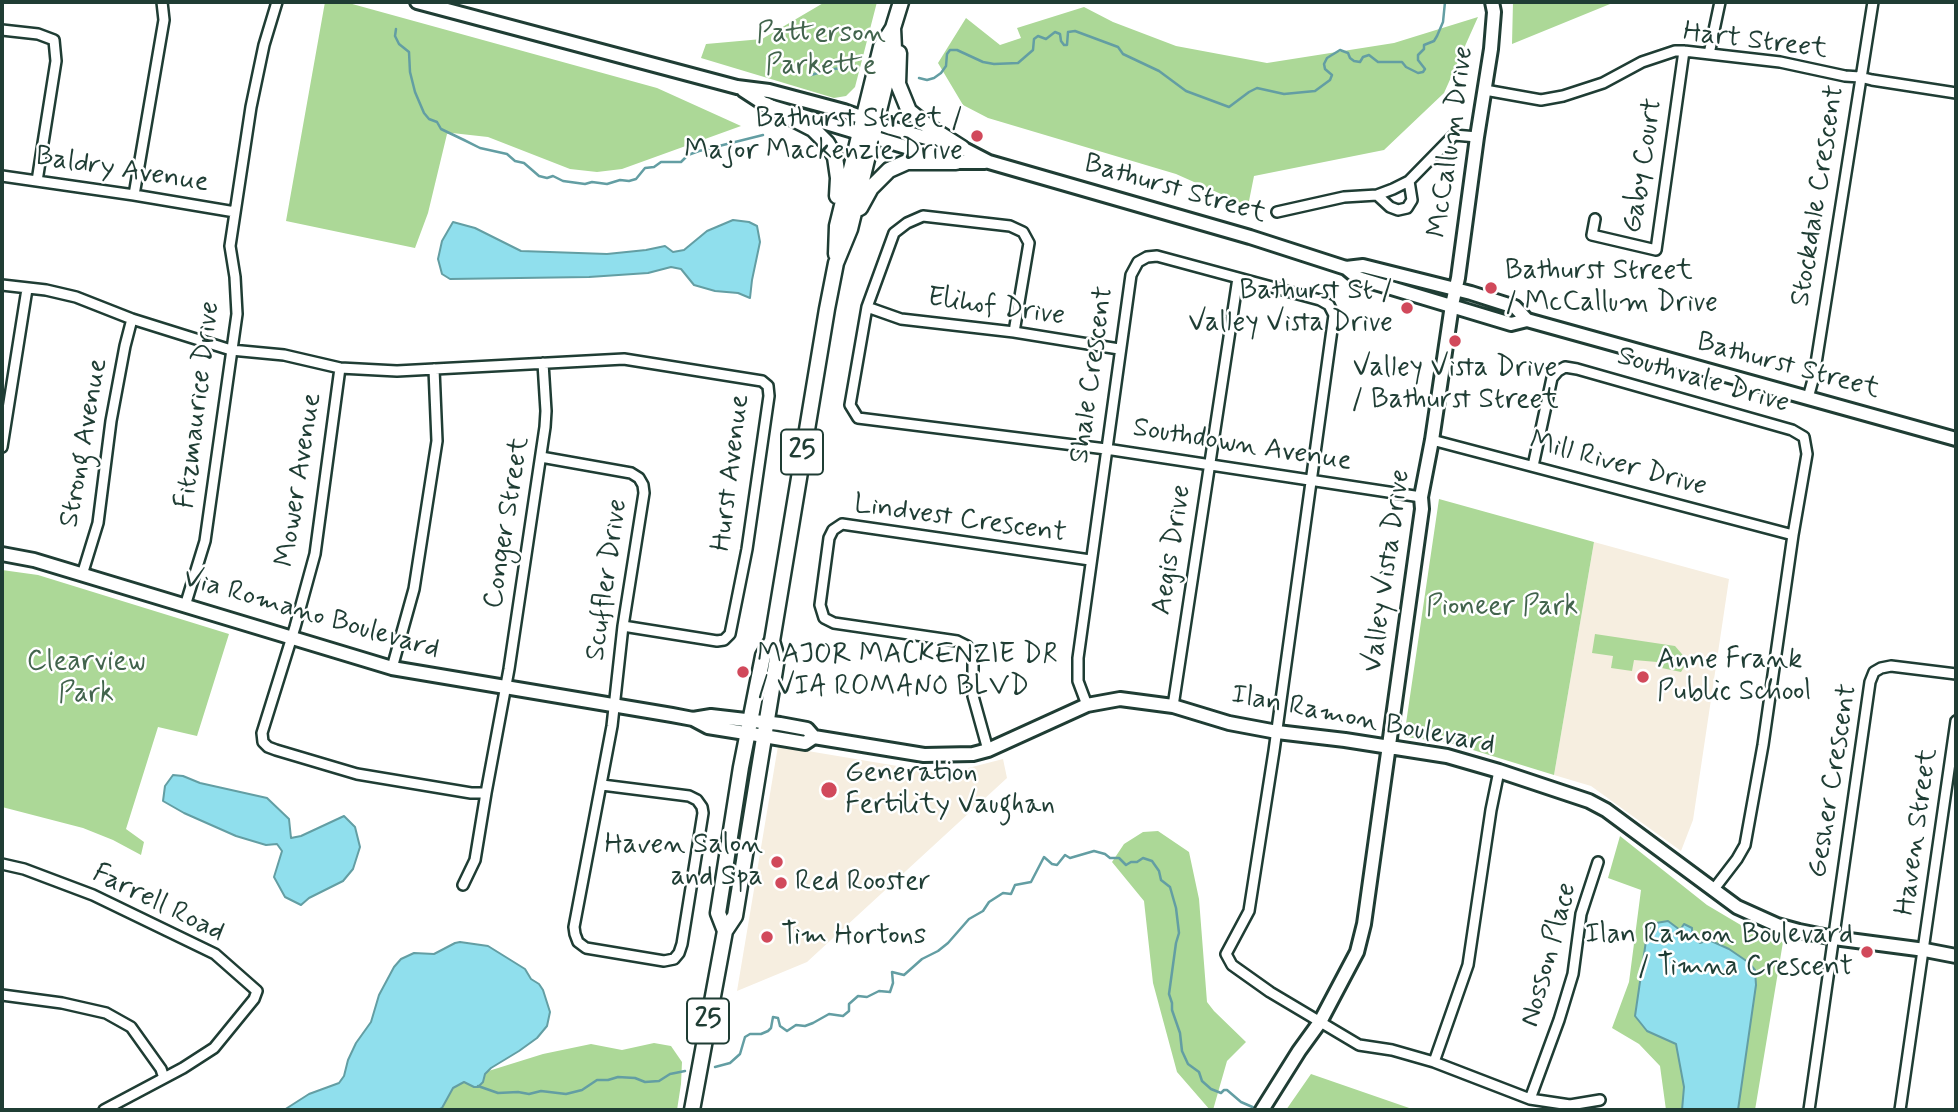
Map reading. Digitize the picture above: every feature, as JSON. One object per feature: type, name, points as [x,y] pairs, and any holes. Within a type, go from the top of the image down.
[{"type":"main road","name":"25","points":[[836,263],[836,226],[894,50],[893,28],[903,2]]},
{"type":"main road","points":[[903,2],[898,83],[909,111],[959,155]]},
{"type":"main road","points":[[766,105],[813,129],[830,148],[835,157],[838,178],[836,226]]},
{"type":"main road","name":"25","points":[[725,931],[718,913],[749,727],[764,656],[772,642],[813,384],[836,263],[852,222],[868,127]]},
{"type":"main road","points":[[852,222],[871,188],[889,170],[907,162],[959,155]]},
{"type":"main road","name":"25","points":[[692,1110],[725,931],[735,916],[776,658],[772,642]]},
{"type":"street","points":[[134,195],[164,20],[162,2]]},
{"type":"street","name":"Fitzmaurice Drive","points":[[185,606],[205,541],[237,314],[230,246],[251,107],[264,45],[277,2]]},
{"type":"street","name":"Bathurst Street","points":[[417,2],[737,87],[769,91],[845,111],[868,127]]},
{"type":"street","name":"McCallum Drive","points":[[1452,305],[1491,49],[1494,12],[1492,2]]},
{"type":"street","points":[[1709,54],[1720,2]]},
{"type":"street","name":"Stockdale Crescent","points":[[1808,398],[1814,376],[1873,2]]},
{"type":"street","points":[[2,30],[38,34],[54,40],[56,61],[37,181]]},
{"type":"street","name":"Hart Street","points":[[1485,90],[1541,100],[1563,96],[1603,83],[1642,62],[1675,51],[1685,51],[1780,62],[1845,76],[1956,93]]},
{"type":"street","name":"Gaby Court","points":[[1595,219],[1592,235],[1656,250],[1685,51]]},
{"type":"street","name":"Bathurst Street","points":[[737,87],[766,105],[868,127],[1177,215],[1346,268],[1358,278],[1511,324],[1527,320],[1956,439]]},
{"type":"street","points":[[1277,212],[1344,197],[1377,195],[1409,181],[1454,135],[1477,137]]},
{"type":"street","name":"Baldry Avenue","points":[[2,176],[235,212]]},
{"type":"street","points":[[1377,195],[1390,207],[1398,210],[1407,208],[1412,200],[1409,181]]},
{"type":"street","name":"Southdown Avenue","points":[[1014,332],[1029,243],[1023,232],[1010,226],[923,216],[907,223],[894,233],[867,307],[850,405],[858,418],[1106,449],[1421,497]]},
{"type":"street","name":"Shale Crescent","points":[[1087,705],[1079,681],[1078,657],[1130,275],[1138,262],[1157,256],[1329,304],[1334,315],[1277,732],[1249,911],[1226,954],[1232,965],[1320,1022]]},
{"type":"street","name":"Bathurst Street","points":[[1346,268],[1363,266],[1456,289],[1515,307],[1527,320]]},
{"type":"street","name":"Aegis Drive","points":[[1173,705],[1238,278]]},
{"type":"street","name":"Hurst Avenue","points":[[2,285],[46,290],[76,297],[132,319],[231,350],[284,355],[340,368],[388,371],[633,359],[764,382],[769,389],[769,397],[747,549],[730,634],[724,640],[717,641],[623,626]]},
{"type":"street","points":[[2,447],[27,289]]},
{"type":"street","name":"Valley Vista Drive","points":[[1262,1110],[1320,1022],[1357,952],[1364,924],[1422,509],[1421,497],[1452,305]]},
{"type":"street","name":"Elihof Drive","points":[[867,307],[901,319],[1014,332],[1119,349]]},
{"type":"street","name":"Strong Avenue","points":[[82,575],[98,523],[111,421],[132,319]]},
{"type":"street","name":"Conger Street","points":[[463,885],[475,860],[506,688],[541,457],[546,411],[543,363]]},
{"type":"street","name":"Mower Avenue","points":[[340,368],[315,554],[262,733],[263,742],[268,747],[357,774],[457,791],[486,793]]},
{"type":"street","name":"Southvale Drive","points":[[1533,467],[1552,378],[1565,368],[1577,369],[1791,430],[1804,437],[1807,454],[1763,745],[1745,845],[1714,889]]},
{"type":"street","points":[[392,668],[414,589],[437,441],[434,369]]},
{"type":"street","name":"Mill River Drive","points":[[1432,440],[1793,534]]},
{"type":"street","name":"Scuffler Drive","points":[[541,457],[631,472],[643,483],[644,495],[623,626],[615,706],[574,927],[578,942],[586,948],[664,961],[674,960],[682,944],[702,807],[697,800],[689,796],[602,785]]},
{"type":"street","name":"Lindvest Crescent","points":[[988,750],[973,696],[974,656],[967,646],[957,641],[834,622],[824,618],[820,605],[833,530],[842,524],[1090,561]]},
{"type":"street","name":"Via Romano Boulevard","points":[[2,554],[34,560],[392,668],[693,719],[712,716],[765,730]]},
{"type":"street","name":"Gesher Crescent","points":[[1834,938],[1870,682],[1874,672],[1891,666],[1956,674]]},
{"type":"street","name":"Ilan Ramon Boulevard","points":[[765,730],[805,743],[814,737],[924,755],[973,754],[988,750],[1087,705],[1120,699],[1173,705],[1229,723],[1277,732],[1447,756],[1589,801],[1606,810],[1737,907],[1777,925],[1799,932],[1956,956]]},
{"type":"street","name":"Haven Street","points":[[1900,1110],[1956,721]]},
{"type":"street","points":[[1434,1062],[1468,965],[1491,810],[1500,771]]},
{"type":"street","name":"Nosson Place","points":[[1530,1099],[1573,974],[1581,914],[1598,862]]},
{"type":"street","name":"Farrell Road","points":[[2,864],[93,895],[215,954],[257,991],[254,999],[214,1048],[104,1110]]},
{"type":"street","points":[[1810,1110],[1834,938]]},
{"type":"street","points":[[2,995],[62,1003],[106,1013],[131,1027],[161,1069],[164,1078]]},
{"type":"street","points":[[1320,1022],[1359,1045],[1392,1050],[1434,1062],[1530,1099],[1570,1105],[1600,1100]]},
{"type":"shaded area","name":"Anne Frank Public School","points":[[1594,542],[1729,579],[1693,820],[1681,851],[1591,786],[1554,775]]},
{"type":"shaded area","points":[[778,746],[945,774],[1003,759],[1007,778],[807,962],[737,991]]},
{"type":"green space","points":[[325,2],[345,2],[657,88],[741,126],[622,169],[597,172],[570,169],[488,137],[447,134],[428,213],[415,248],[286,221]]},
{"type":"green space","name":"Patterson Parkette","points":[[825,2],[877,2],[855,87],[846,96],[834,98],[701,58],[706,44],[762,39]]},
{"type":"green space","points":[[1513,2],[1615,2],[1512,44]]},
{"type":"green space","points":[[1084,7],[1113,22],[1176,46],[1267,63],[1394,43],[1478,17],[1444,93],[1384,150],[1254,176],[1248,206],[1176,174],[988,118],[963,105],[938,63],[966,18],[1000,45],[1021,38],[1017,28]]},
{"type":"green space","name":"Pioneer Park","points":[[1439,499],[1594,542],[1554,775],[1447,742],[1404,737]]},
{"type":"green space","name":"Clearview Park","points":[[2,570],[38,575],[229,634],[197,736],[158,727],[126,829],[144,842],[141,855],[83,828],[2,807]]},
{"type":"green space","points":[[1595,634],[1675,646],[1688,661],[1681,672],[1657,667],[1657,662],[1634,660],[1632,671],[1611,668],[1613,656],[1592,653]]},
{"type":"green space","points":[[1158,831],[1189,852],[1199,899],[1207,1002],[1246,1042],[1227,1061],[1213,1110],[1210,1110],[1177,1072],[1153,983],[1144,901],[1112,862],[1124,844],[1143,832]]},
{"type":"green space","points":[[1620,836],[1707,905],[1761,937],[1783,942],[1755,1110],[1666,1110],[1660,1066],[1639,1044],[1612,1028],[1629,982],[1641,890],[1608,878]]},
{"type":"green space","points":[[654,1043],[671,1046],[682,1062],[677,1110],[438,1110],[460,1076],[482,1073],[543,1054],[591,1044],[622,1050]]},
{"type":"green space","points":[[1311,1074],[1415,1110],[1286,1110]]},
{"type":"water","points":[[733,220],[757,226],[760,242],[750,298],[738,293],[715,291],[694,285],[681,269],[671,267],[648,273],[589,277],[450,279],[442,274],[438,259],[442,241],[453,222],[475,228],[521,251],[607,254],[665,246],[673,252],[684,250],[707,231]]},
{"type":"water","points":[[173,775],[267,798],[289,819],[291,838],[344,816],[355,827],[360,847],[353,869],[343,881],[309,898],[301,905],[285,897],[274,877],[282,851],[277,844],[266,845],[236,836],[163,801],[165,786]]},
{"type":"water","points":[[1668,921],[1680,930],[1684,924],[1692,928],[1692,934],[1700,943],[1709,940],[1729,949],[1755,970],[1756,985],[1738,1110],[1682,1110],[1684,1087],[1676,1044],[1647,1031],[1635,1016],[1647,934],[1656,923]]},
{"type":"water","points":[[460,942],[488,946],[525,969],[531,979],[539,984],[550,1012],[547,1026],[537,1038],[491,1068],[478,1087],[464,1082],[453,1088],[442,1108],[438,1110],[284,1110],[309,1094],[339,1083],[356,1043],[371,1022],[379,995],[401,959],[414,953],[434,954]]},
{"type":"waterway","points":[[919,78],[927,80],[941,73],[946,66],[950,50],[957,50],[983,62],[1018,63],[1033,50],[1034,39],[1038,36],[1046,39],[1055,32],[1060,34],[1061,41],[1067,45],[1068,32],[1075,31],[1118,47],[1123,54],[1159,71],[1186,91],[1229,107],[1257,88],[1284,94],[1315,91],[1330,80],[1332,75],[1325,69],[1324,64],[1327,58],[1340,50],[1348,53],[1354,61],[1360,62],[1363,57],[1369,55],[1378,62],[1402,62],[1418,73],[1423,72],[1425,69],[1418,60],[1418,55],[1424,45],[1434,41],[1437,36],[1443,22],[1445,2]]},
{"type":"waterway","points":[[396,29],[395,36],[399,44],[409,52],[415,92],[429,119],[437,122],[441,129],[480,148],[507,154],[515,161],[524,163],[539,176],[553,176],[563,181],[585,184],[629,181],[636,179],[645,168],[654,167],[661,162],[681,162],[688,155],[699,151],[763,135]]},
{"type":"waterway","points":[[811,75],[850,67]]},
{"type":"waterway","points":[[715,1067],[730,1063],[740,1054],[745,1037],[768,1031],[773,1017],[778,1018],[780,1026],[787,1031],[796,1025],[813,1023],[829,1014],[843,1016],[849,1011],[849,1004],[858,996],[867,997],[879,991],[890,992],[892,972],[904,975],[922,959],[948,943],[969,919],[983,911],[989,902],[1003,893],[1011,894],[1015,885],[1031,882],[1044,857],[1057,865],[1065,855],[1070,858],[1094,851],[1110,858],[1119,858],[1126,865],[1143,858],[1152,861],[1161,880],[1170,887],[1179,933],[1169,994],[1182,1051],[1188,1064],[1199,1072],[1202,1081],[1211,1089],[1221,1093],[1227,1090],[1241,1102],[1257,1109]]},
{"type":"waterway","points":[[478,1086],[498,1093],[529,1094],[541,1091],[566,1094],[582,1090],[597,1080],[618,1077],[635,1078],[645,1082],[659,1081],[670,1074],[685,1071]]},
{"type":"place","name":"Bathurst Street / Major Mackenzie Drive","points":[[977,136]]},
{"type":"place","name":"Bathurst Street / McCallum Drive","points":[[1491,288]]},
{"type":"place","name":"Bathurst St / Valley Vista Drive","points":[[1407,308]]},
{"type":"place","name":"Valley Vista Drive / Bathurst Street","points":[[1455,341]]},
{"type":"place","name":"MAJOR MACKENZIE DR / VIA ROMANO BLVD","points":[[743,672]]},
{"type":"place","name":"Anne Frank Public School","points":[[1643,677]]},
{"type":"place","name":"Generation Fertility Vaughan","points":[[829,790]]},
{"type":"place","name":"Haven Salon and Spa","points":[[777,862]]},
{"type":"place","name":"Red Rooster","points":[[781,883]]},
{"type":"place","name":"Tim Hortons","points":[[767,937]]},
{"type":"place","name":"Ilan Ramon Boulevard / Timna Crescent","points":[[1867,952]]}]
